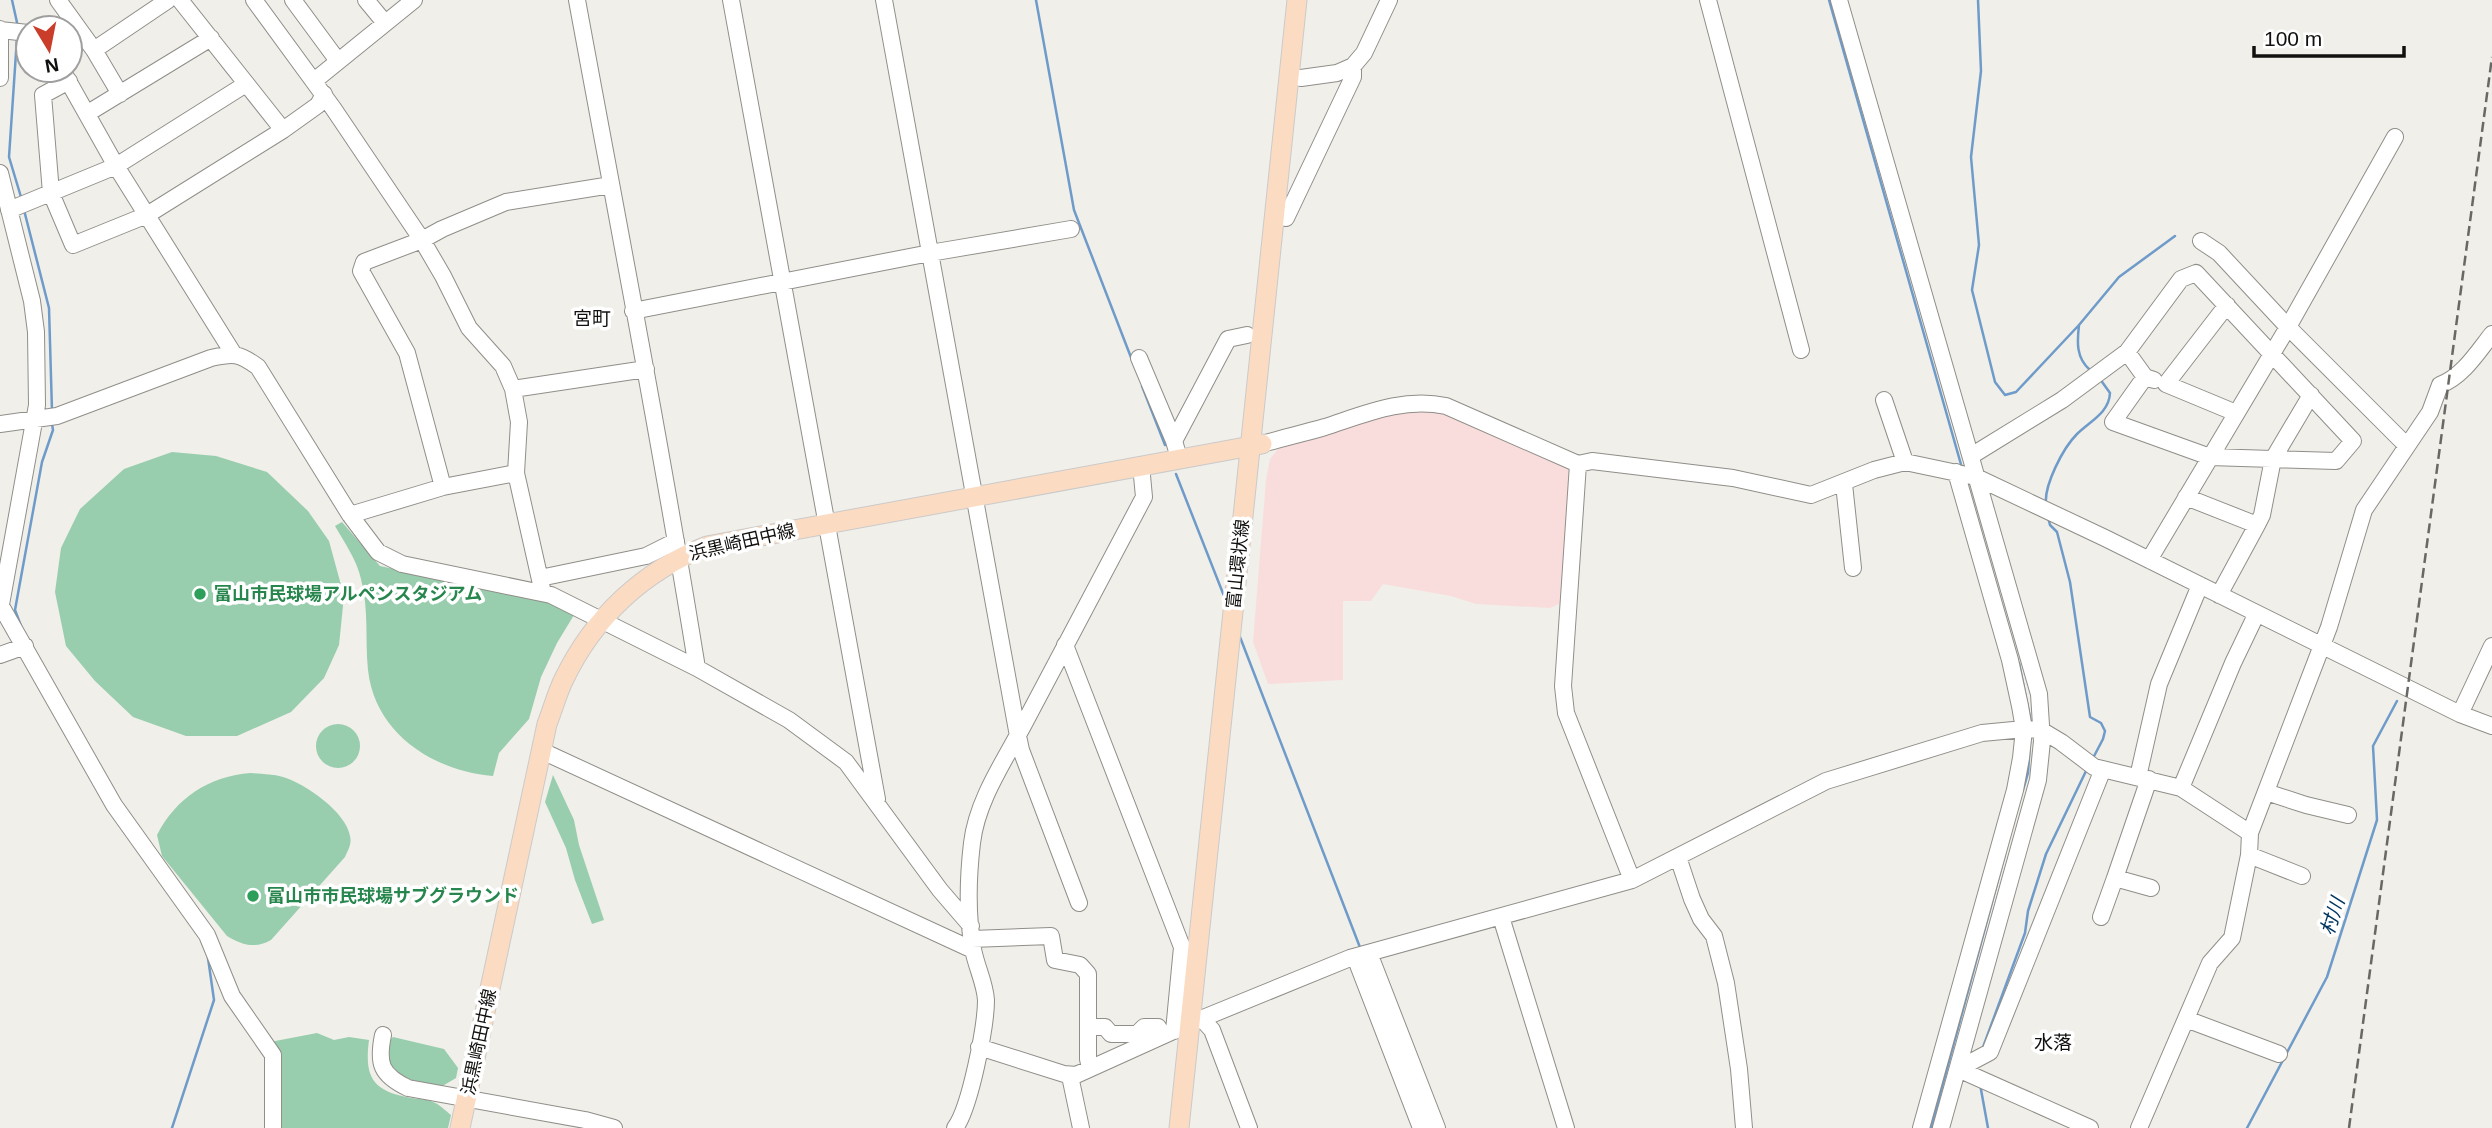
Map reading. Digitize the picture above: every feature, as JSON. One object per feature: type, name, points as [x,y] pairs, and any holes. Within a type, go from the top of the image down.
[{"type":"main road","name":"富山環状線","points":[[1256,445],[1297,0]]},
{"type":"main road","name":"富山環状線","points":[[1179,1128],[1182,1027],[1286,218],[1309,0]]},
{"type":"main road","name":"浜黒崎田中線","points":[[460,1128],[547,724],[563,680],[600,620],[677,549],[707,546],[1141,466],[1176,450],[1256,445]]},
{"type":"main road","name":"富山環状線","points":[[1182,1027],[1191,1128]]},
{"type":"street","points":[[94,50],[168,0]]},
{"type":"street","points":[[180,0],[283,130]]},
{"type":"street","points":[[254,0],[319,88],[422,240],[469,328],[503,366],[513,389],[519,422],[516,473],[541,586]]},
{"type":"street","points":[[293,0],[338,61]]},
{"type":"street","points":[[366,0],[385,23]]},
{"type":"street","points":[[56,84],[43,95],[51,193],[74,245],[148,215],[283,130],[318,104],[319,88],[338,61],[414,0]]},
{"type":"street","points":[[577,0],[633,311],[646,369],[697,668]]},
{"type":"street","points":[[731,0],[878,805]]},
{"type":"street","points":[[884,0],[1018,736],[1079,903]]},
{"type":"street","points":[[1301,78],[1336,74],[1353,66],[1364,53],[1390,0]]},
{"type":"street","points":[[1708,0],[1801,350]]},
{"type":"street","points":[[1839,0],[2039,694],[2042,741],[2038,780],[1941,1128]]},
{"type":"street","points":[[61,1],[120,94]]},
{"type":"street","points":[[0,29],[0,78]]},
{"type":"street","points":[[88,113],[211,38]]},
{"type":"street","points":[[1286,218],[1353,77],[1353,66]]},
{"type":"street","points":[[71,84],[116,166],[233,353],[258,367],[350,515],[378,552],[402,564],[541,586],[789,720],[846,762],[972,938]]},
{"type":"street","points":[[9,210],[116,166],[246,84]]},
{"type":"street","points":[[2149,560],[2288,327],[2395,137]]},
{"type":"street","points":[[1,181],[32,301],[37,332],[36,417],[0,608],[25,646],[114,805],[207,935],[232,996],[273,1055],[273,1128]]},
{"type":"street","points":[[443,487],[407,353],[362,271],[364,262],[422,240],[506,202],[611,185]]},
{"type":"street","points":[[633,311],[930,253],[1071,229]]},
{"type":"street","points":[[2201,241],[2219,253],[2288,327],[2407,446]]},
{"type":"street","points":[[1971,456],[2062,400],[2127,352],[2181,279],[2196,272],[2353,441],[2336,461],[2210,457],[2113,422],[2145,377]]},
{"type":"street","points":[[2166,384],[2227,305]]},
{"type":"street","points":[[2139,1128],[2210,963],[2232,938],[2249,855],[2250,833],[2322,646],[2364,510],[2430,412],[2440,385],[2449,382],[2468,365],[2492,334]]},
{"type":"street","points":[[1176,450],[1228,339],[1247,335]]},
{"type":"street","points":[[2127,352],[2145,377],[2236,413]]},
{"type":"street","points":[[0,424],[66,413],[189,366],[233,353]]},
{"type":"street","points":[[1139,358],[1176,450]]},
{"type":"street","points":[[513,389],[646,369]]},
{"type":"street","points":[[2219,595],[2262,516],[2273,459],[2311,395]]},
{"type":"street","points":[[1884,400],[1905,462]]},
{"type":"street","points":[[1256,445],[1388,406],[1416,402],[1446,406],[1578,464],[1592,461],[1734,478],[1811,495],[1874,470],[1905,462],[1956,472],[1976,477],[2200,585],[2256,615],[2492,726]]},
{"type":"street","points":[[1578,464],[1564,700],[1566,713],[1632,880]]},
{"type":"street","points":[[955,1128],[963,1118],[986,1001],[972,938],[972,841],[986,798],[1144,497],[1141,466]]},
{"type":"street","points":[[1920,1128],[2015,790],[2024,729],[2010,660],[1956,472]]},
{"type":"street","points":[[350,515],[443,487],[516,473]]},
{"type":"street","points":[[1844,484],[1853,568]]},
{"type":"street","points":[[2186,497],[2257,524]]},
{"type":"street","points":[[541,586],[677,549]]},
{"type":"street","points":[[2101,916],[2144,778],[2159,684],[2200,585]]},
{"type":"street","points":[[2181,788],[2256,615]]},
{"type":"street","points":[[1065,645],[1182,947],[1182,1027]]},
{"type":"street","points":[[0,655],[25,646]]},
{"type":"street","points":[[2460,713],[2492,646]]},
{"type":"street","points":[[979,1046],[1070,1076],[1182,1027],[1362,955],[1632,880],[1826,781],[1982,733],[2041,730],[2094,767],[2181,788],[2250,833]]},
{"type":"street","points":[[542,751],[972,938],[1051,936],[1055,960],[1080,965],[1088,974],[1090,1068]]},
{"type":"street","points":[[1958,1069],[1990,1052],[2103,769]]},
{"type":"street","points":[[2266,792],[2348,815]]},
{"type":"street","points":[[2249,855],[2302,876]]},
{"type":"street","points":[[1678,857],[1692,899],[1713,936],[1726,983],[1739,1069],[1744,1128]]},
{"type":"street","points":[[2115,878],[2151,888]]},
{"type":"street","points":[[1501,918],[1566,1128]]},
{"type":"street","points":[[1362,955],[1421,1128]]},
{"type":"street","points":[[1362,955],[1437,1128]]},
{"type":"street","points":[[2186,1019],[2279,1054]]},
{"type":"street","points":[[1089,1027],[1105,1027],[1111,1034],[1137,1034],[1144,1027],[1212,1030],[1249,1128]]},
{"type":"street","points":[[383,1035],[379,1052],[382,1068],[391,1080],[408,1088],[612,1128]]},
{"type":"street","points":[[1958,1069],[2090,1128]]},
{"type":"street","points":[[1070,1076],[1081,1128]]},
{"type":"shaded area","points":[[1411,409],[1437,412],[1571,467],[1561,603],[1550,608],[1476,604],[1451,596],[1383,584],[1371,601],[1343,601],[1343,680],[1268,684],[1253,642],[1270,459],[1278,449]]},
{"type":"green space","name":"富山市民球場アルペンスタジアム","points":[[172,452],[216,456],[267,472],[308,511],[329,541],[344,596],[339,645],[324,678],[291,712],[237,736],[186,736],[133,717],[95,681],[66,646],[55,592],[61,548],[80,509],[124,469]]},
{"type":"green space","points":[[342,522],[380,566],[549,602],[574,615],[541,677],[529,719],[499,753],[493,776],[471,773],[429,757],[411,745],[382,713],[373,693],[368,670],[366,613],[361,579],[335,526]]},
{"type":"green space","points":[[338,724],[354,730],[360,746],[354,762],[338,768],[322,762],[316,746],[322,730]]},
{"type":"green space","name":"富山市市民球場サブグラウンド","points":[[251,773],[283,777],[313,792],[341,818],[350,839],[345,857],[271,940],[254,945],[243,944],[227,936],[162,856],[157,835],[174,810],[195,791],[221,779]]},
{"type":"green space","points":[[553,775],[574,820],[579,845],[604,920],[592,924],[566,848],[545,802]]},
{"type":"green space","points":[[317,1033],[334,1040],[349,1037],[369,1040],[368,1064],[374,1081],[380,1087],[398,1095],[438,1104],[451,1115],[448,1128],[279,1128],[270,1042]]},
{"type":"green space","points":[[393,1037],[444,1049],[458,1068],[456,1078],[439,1088],[403,1075],[396,1070],[387,1055],[386,1044]]},
{"type":"waterway","points":[[12,0],[15,14]]},
{"type":"waterway","points":[[1036,0],[1074,210],[1132,360]]},
{"type":"waterway","points":[[1829,0],[1962,468]]},
{"type":"waterway","points":[[1978,0],[1981,71],[1971,157],[1979,245],[1972,290],[1995,382],[2005,395],[2016,392],[2079,325],[2119,277],[2175,236]]},
{"type":"waterway","points":[[14,83],[9,157],[21,197]]},
{"type":"waterway","points":[[24,210],[49,308],[52,411]]},
{"type":"waterway","points":[[2079,325],[2080,355],[2090,370]]},
{"type":"waterway","points":[[2046,504],[2051,477],[2066,448],[2077,434],[2098,416],[2109,400],[2110,393],[2100,379]]},
{"type":"waterway","points":[[1142,386],[1165,445]]},
{"type":"waterway","points":[[21,626],[15,610],[42,462],[53,430],[52,424]]},
{"type":"waterway","points":[[1176,474],[1226,601]]},
{"type":"waterway","points":[[2048,517],[2050,525],[2057,532],[2070,582],[2090,717],[2101,723],[2105,731],[2092,760]]},
{"type":"waterway","points":[[1240,637],[1361,950]]},
{"type":"waterway","points":[[2019,663],[2030,718]]},
{"type":"waterway","name":"村川","points":[[2247,1128],[2327,977],[2377,820],[2373,746],[2397,701]]},
{"type":"waterway","points":[[2023,790],[2028,773],[2030,742]]},
{"type":"waterway","points":[[1982,1050],[2025,933],[2028,911],[2046,854],[2087,769]]},
{"type":"waterway","points":[[1931,1128],[2005,854]]},
{"type":"waterway","points":[[172,1128],[214,1000],[208,958]]},
{"type":"waterway","points":[[1980,1084],[1988,1128]]},
{"type":"railway","points":[[2349,1128],[2492,57]]},
{"type":"place","name":"富山市民球場アルペンスタジアム","points":[[200,594]]},
{"type":"place","name":"富山市市民球場サブグラウンド","points":[[253,896]]},
{"type":"district","name":"宮町","points":[[592,318]]},
{"type":"district","name":"水落","points":[[2053,1042]]}]
